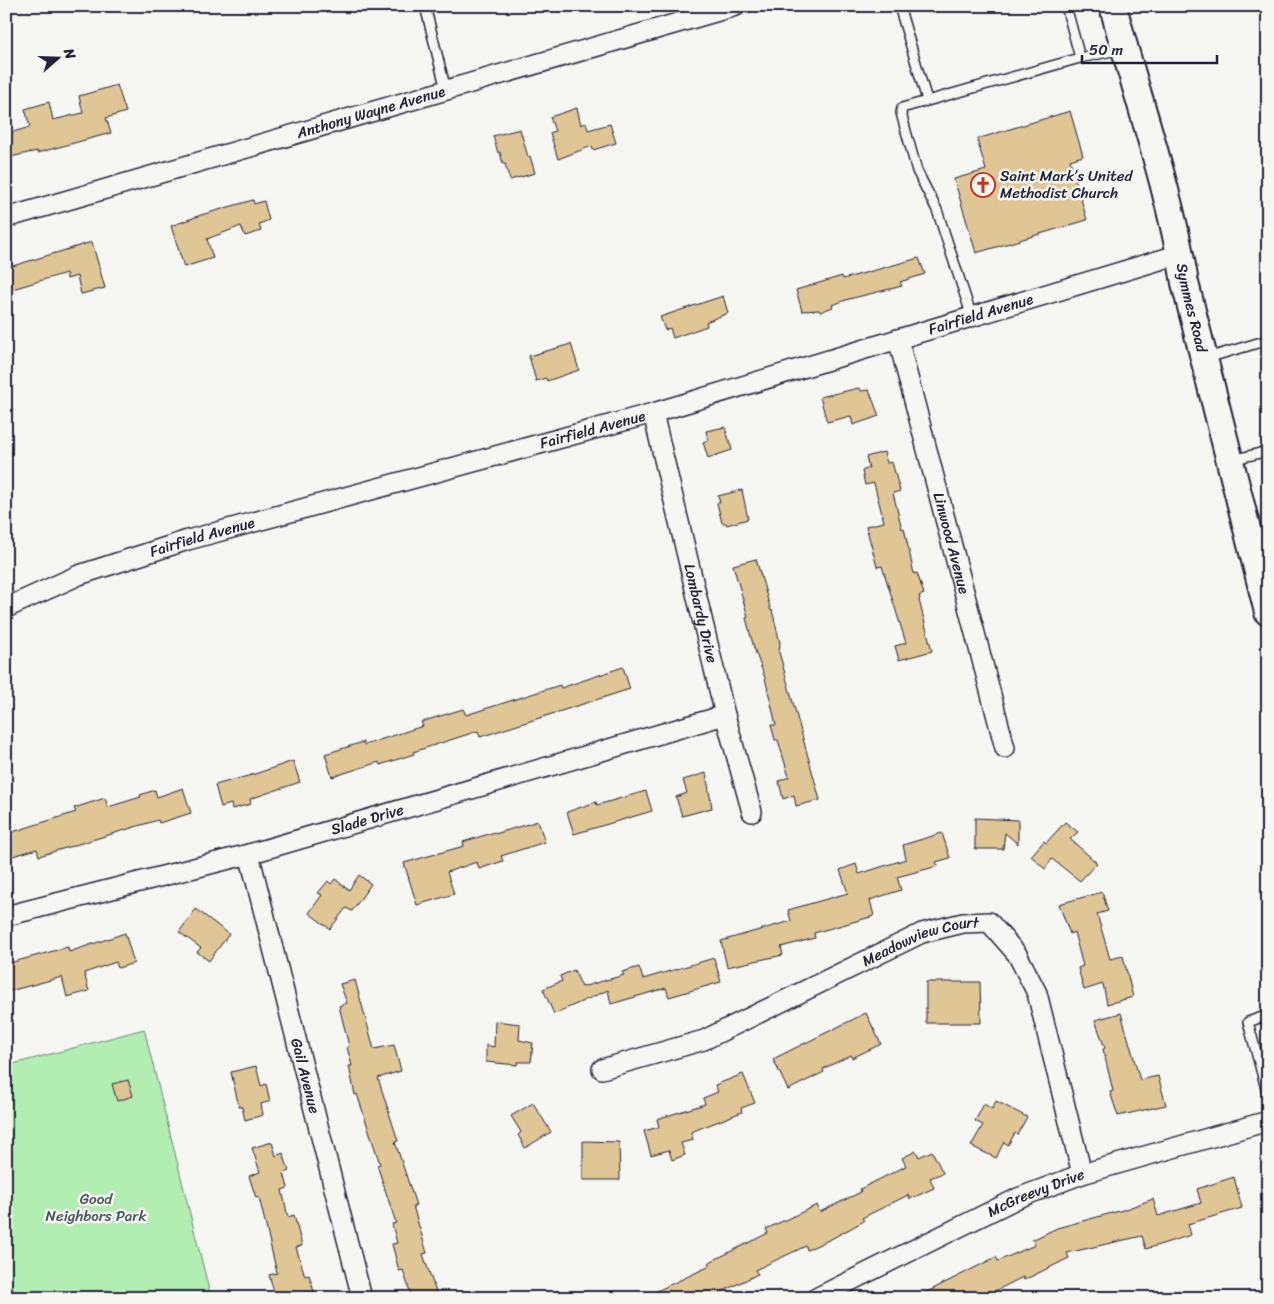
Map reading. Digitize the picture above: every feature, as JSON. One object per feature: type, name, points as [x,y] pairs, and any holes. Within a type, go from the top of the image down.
[{"type":"main road","name":"Symmes Road","points":[[1113,6],[1155,154],[1180,254],[1185,283],[1268,612]]},
{"type":"street","name":"Anthony Wayne Avenue","points":[[6,218],[729,7]]},
{"type":"street","name":"Fairfield Avenue","points":[[6,608],[79,575],[188,540],[653,413],[1180,254]]},
{"type":"street","name":"Linwood Avenue","points":[[898,339],[1005,748]]},
{"type":"street","name":"Lombardy Drive","points":[[653,413],[725,715],[752,812]]},
{"type":"street","name":"Slade Drive","points":[[6,916],[249,854],[725,715]]},
{"type":"street","name":"Gail Avenue","points":[[249,854],[362,1298]]},
{"type":"street","name":"Meadowview Court","points":[[602,1069],[704,1040],[922,933],[963,923],[989,922],[1017,954],[1037,993],[1082,1174]]},
{"type":"street","name":"McGreevy Drive","points":[[816,1298],[1018,1198],[1082,1174],[1268,1121]]},
{"type":"lane","points":[[425,6],[446,90]]},
{"type":"lane","points":[[899,6],[927,100]]},
{"type":"lane","points":[[1066,6],[1080,58]]},
{"type":"lane","points":[[972,317],[938,210],[916,171],[900,113],[902,108],[1080,58],[1124,48]]},
{"type":"lane","points":[[1204,359],[1268,340]]},
{"type":"lane","points":[[1230,460],[1268,451]]},
{"type":"lane","points":[[1268,1015],[1248,1022],[1268,1096]]},
{"type":"green space","name":"Good Neighbors Park","points":[[144,1029],[211,1298],[6,1298],[6,1066]]},
{"type":"building","points":[[117,85],[126,112],[106,118],[111,133],[37,153],[37,151],[6,158],[6,134],[30,127],[25,109],[49,102],[53,120],[83,113],[79,96]]},
{"type":"building","points":[[577,108],[581,125],[586,123],[588,130],[610,124],[616,143],[593,150],[592,146],[558,159],[550,133],[555,131],[550,117]]},
{"type":"building","name":"Saint Mark’s United Methodist Church","points":[[1070,111],[1083,156],[1070,160],[1087,220],[976,253],[954,179],[986,170],[977,139]]},
{"type":"building","points":[[520,129],[535,173],[510,180],[493,136]]},
{"type":"building","points":[[253,200],[254,204],[264,201],[269,220],[259,224],[261,231],[245,236],[241,226],[207,239],[213,258],[184,267],[171,226]]},
{"type":"building","points":[[92,242],[105,288],[81,294],[77,276],[67,279],[66,273],[6,291],[6,268]]},
{"type":"building","points":[[919,258],[925,274],[900,282],[902,286],[849,299],[820,312],[819,310],[802,311],[796,290],[842,276],[843,279]]},
{"type":"building","points":[[723,296],[728,313],[706,322],[707,326],[673,338],[670,328],[665,330],[660,317]]},
{"type":"building","points":[[571,344],[579,370],[547,381],[546,378],[536,381],[529,356]]},
{"type":"building","points":[[859,388],[861,391],[869,390],[879,416],[853,425],[851,416],[827,422],[820,397]]},
{"type":"building","points":[[725,427],[732,450],[708,458],[703,442],[708,440],[706,431]]},
{"type":"building","points":[[884,452],[887,463],[892,462],[900,491],[893,493],[902,529],[904,528],[914,574],[917,573],[924,594],[919,596],[919,600],[932,651],[899,660],[895,646],[906,643],[882,566],[877,567],[866,526],[884,522],[874,483],[865,485],[862,471],[869,468],[866,457]]},
{"type":"building","points":[[742,490],[748,519],[727,525],[722,523],[717,503],[720,502],[718,496]]},
{"type":"building","points":[[756,559],[772,610],[780,643],[779,652],[820,800],[796,806],[794,795],[783,799],[779,781],[789,777],[778,740],[775,740],[771,725],[776,725],[765,678],[754,648],[746,618],[748,617],[733,565]]},
{"type":"building","points":[[623,667],[630,689],[480,737],[478,731],[380,765],[379,762],[332,777],[325,754],[363,742],[364,745],[423,726],[421,722],[463,709],[466,715],[560,685],[561,688]]},
{"type":"building","points":[[293,761],[300,782],[250,799],[251,804],[232,809],[231,804],[221,807],[215,785]]},
{"type":"building","points":[[706,773],[712,808],[682,816],[676,797],[687,793],[683,780]]},
{"type":"building","points":[[183,788],[191,813],[159,823],[158,820],[39,856],[37,849],[6,858],[6,834],[76,812],[74,808],[105,798],[108,807],[141,797],[140,795],[155,790],[157,797]]},
{"type":"building","points":[[646,791],[652,811],[574,834],[567,812],[596,802],[597,805]]},
{"type":"building","points":[[975,818],[1018,820],[1018,844],[1005,833],[1003,849],[975,849]]},
{"type":"building","points":[[538,821],[545,842],[501,856],[503,861],[479,869],[477,862],[447,872],[454,894],[417,905],[404,863],[464,846],[463,842]]},
{"type":"building","points":[[1065,822],[1078,832],[1070,839],[1097,863],[1080,881],[1052,859],[1045,869],[1031,856]]},
{"type":"building","points":[[942,833],[950,858],[936,862],[938,866],[897,877],[901,890],[870,900],[874,916],[814,933],[815,938],[781,947],[783,955],[727,967],[721,941],[791,921],[788,910],[848,893],[840,870],[856,864],[859,874],[906,859],[903,845]]},
{"type":"building","points":[[359,875],[371,884],[352,911],[346,908],[330,929],[309,913],[322,895],[318,893],[328,881],[331,884],[335,879],[349,890]]},
{"type":"building","points":[[1102,892],[1108,911],[1097,914],[1110,959],[1123,956],[1133,997],[1107,1004],[1103,984],[1084,990],[1078,968],[1083,966],[1074,932],[1070,934],[1059,904]]},
{"type":"building","points":[[196,909],[229,934],[209,961],[197,952],[201,948],[179,932]]},
{"type":"building","points":[[125,933],[134,963],[118,968],[116,962],[84,973],[89,991],[67,997],[62,977],[6,992],[6,964],[68,947],[69,952]]},
{"type":"building","points":[[714,958],[721,982],[669,997],[666,988],[611,1004],[608,990],[554,1014],[543,989],[562,981],[560,976],[574,970],[582,987],[624,975],[622,972],[639,967],[643,979]]},
{"type":"building","points":[[355,980],[374,1049],[394,1045],[401,1071],[378,1078],[398,1141],[395,1142],[416,1205],[413,1206],[427,1253],[423,1254],[438,1298],[412,1298],[403,1270],[399,1271],[392,1244],[397,1243],[392,1224],[396,1223],[377,1165],[380,1164],[357,1094],[355,1095],[349,1066],[352,1066],[347,1047],[349,1046],[339,1006],[347,1003],[340,984]]},
{"type":"building","points":[[926,982],[980,982],[981,1023],[926,1023]]},
{"type":"building","points":[[866,1013],[881,1044],[852,1058],[851,1055],[823,1069],[824,1072],[788,1090],[773,1059]]},
{"type":"building","points":[[1121,1013],[1140,1080],[1158,1076],[1166,1105],[1118,1116],[1110,1092],[1113,1091],[1103,1049],[1105,1048],[1095,1020]]},
{"type":"building","points":[[495,1021],[520,1024],[519,1040],[533,1043],[531,1062],[518,1062],[517,1065],[486,1062],[486,1045],[494,1047]]},
{"type":"building","points":[[256,1066],[261,1086],[266,1084],[270,1101],[261,1104],[263,1115],[245,1120],[242,1107],[239,1107],[231,1072]]},
{"type":"building","points":[[743,1074],[755,1103],[741,1108],[742,1112],[691,1132],[693,1140],[681,1143],[685,1155],[672,1160],[669,1150],[651,1155],[644,1131],[659,1127],[657,1119],[705,1104],[703,1098],[718,1092],[715,1085]]},
{"type":"building","points":[[128,1080],[133,1096],[117,1101],[112,1084]]},
{"type":"building","points":[[996,1101],[1027,1117],[1017,1135],[1015,1133],[1008,1145],[1004,1142],[996,1158],[971,1146],[983,1125],[975,1121],[984,1104],[992,1109]]},
{"type":"building","points":[[533,1103],[551,1132],[525,1148],[518,1135],[521,1132],[511,1116]]},
{"type":"building","points":[[583,1141],[619,1142],[620,1180],[583,1180]]},
{"type":"building","points":[[272,1142],[276,1156],[283,1153],[289,1171],[284,1173],[288,1188],[282,1190],[288,1217],[294,1215],[302,1246],[296,1247],[305,1276],[309,1275],[316,1298],[276,1298],[269,1275],[277,1273],[259,1197],[256,1198],[249,1176],[260,1172],[252,1148]]},
{"type":"building","points":[[916,1151],[919,1157],[932,1151],[943,1173],[930,1178],[934,1188],[910,1199],[908,1195],[862,1218],[864,1221],[833,1238],[807,1250],[806,1246],[755,1270],[758,1274],[709,1298],[642,1298],[710,1266],[708,1263],[768,1233],[766,1229],[817,1205],[820,1212],[861,1192],[860,1189],[906,1166],[902,1158]]},
{"type":"building","points":[[1234,1177],[1242,1208],[1188,1224],[1191,1235],[1146,1249],[1142,1236],[1067,1253],[1069,1258],[1024,1280],[1023,1277],[981,1298],[915,1298],[996,1257],[998,1261],[1035,1245],[1032,1240],[1057,1228],[1123,1210],[1153,1199],[1158,1216],[1201,1203],[1197,1189]]},
{"type":"place","name":"Saint Mark’s United Methodist Church","points":[[983,185]]}]
